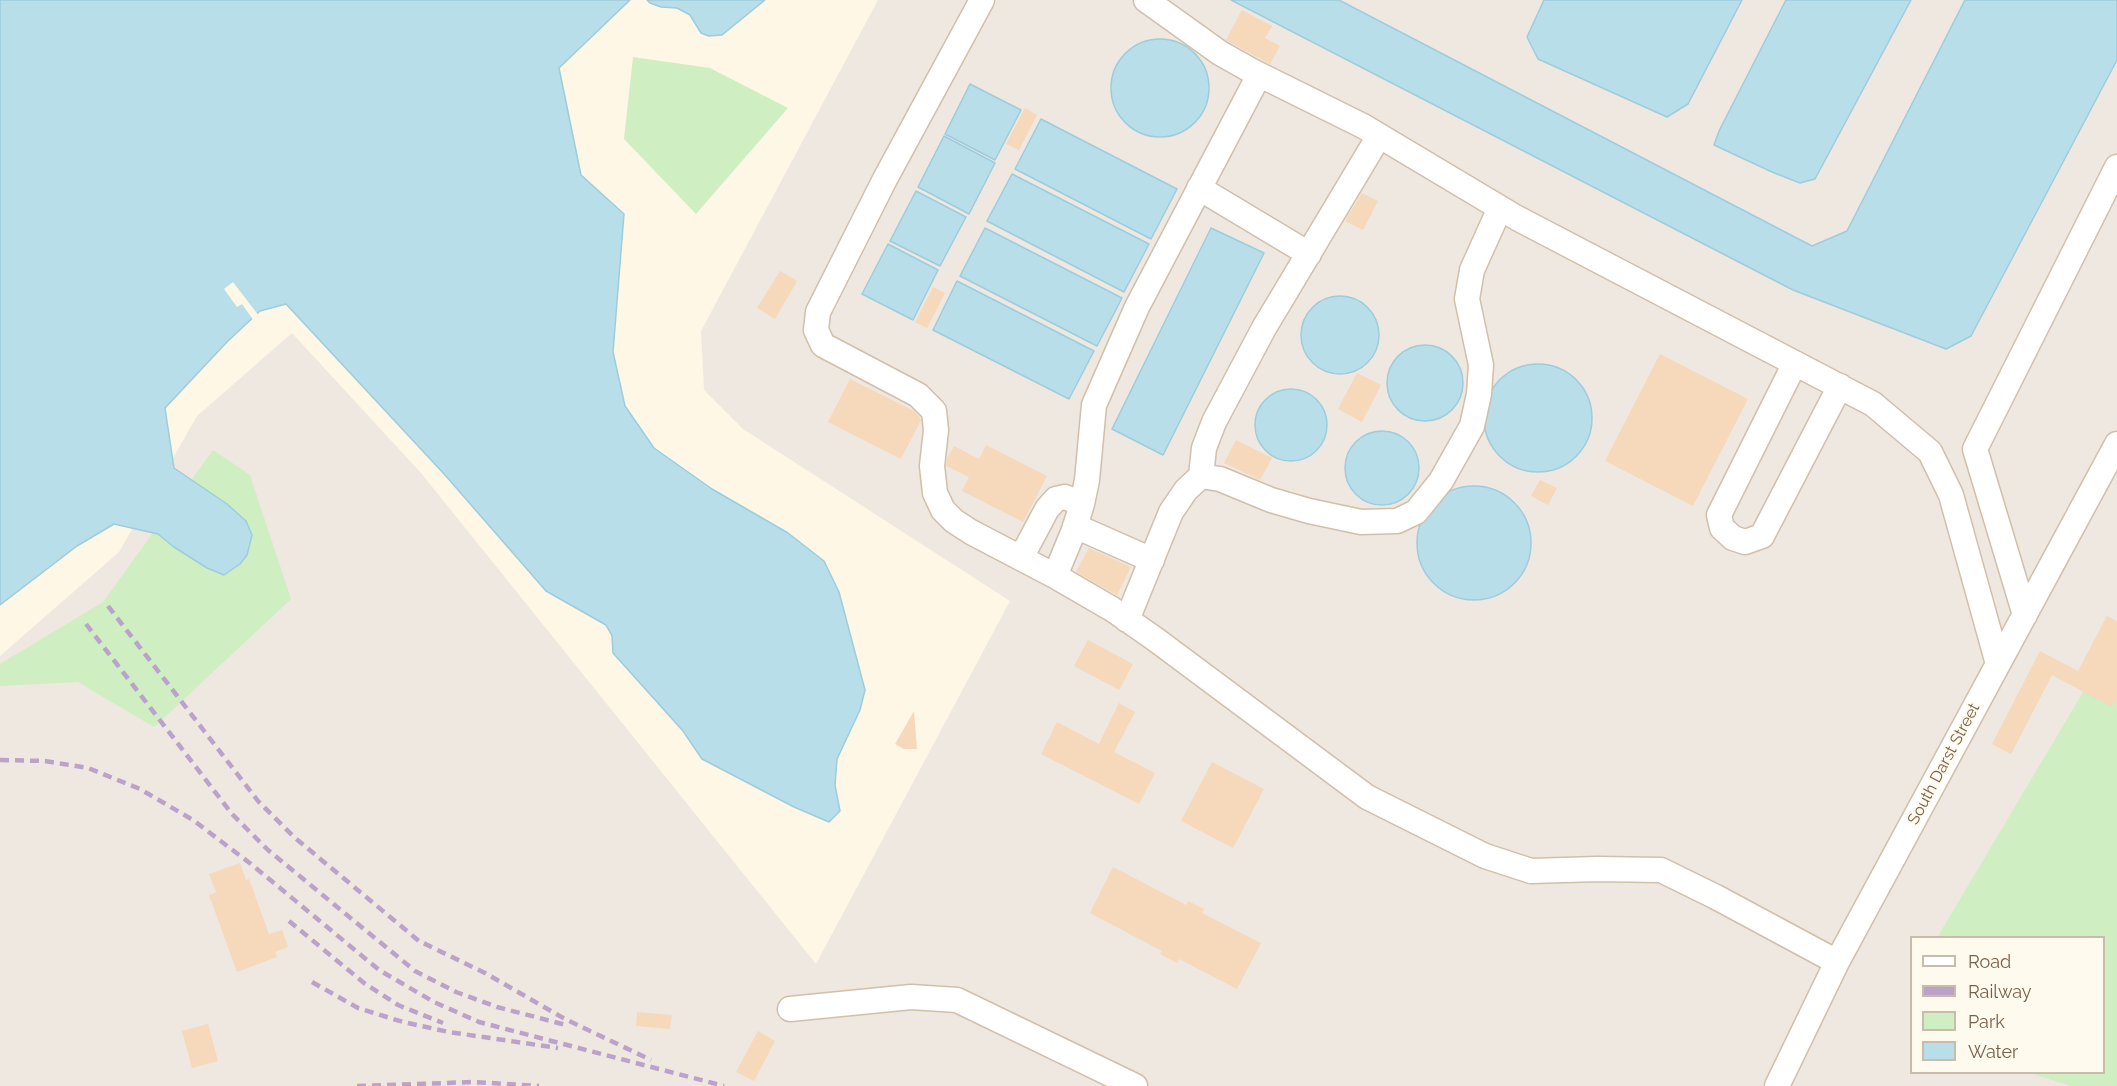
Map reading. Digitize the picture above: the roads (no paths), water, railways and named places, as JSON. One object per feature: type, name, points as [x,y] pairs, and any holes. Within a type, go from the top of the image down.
[{"type":"street","points":[[982,0],[885,179],[818,312],[816,330],[823,345],[918,395],[934,411],[936,430],[932,466],[935,494],[943,510],[954,521],[971,532],[1055,576],[1127,620],[1367,797],[1485,856],[1532,871],[1661,870],[1837,962]]},
{"type":"street","points":[[1146,0],[1220,53],[1259,75],[1379,136],[1500,208],[1874,404],[1930,452],[1951,495],[1998,664]]},
{"type":"street","points":[[1055,576],[1079,515],[1087,480],[1094,405],[1137,307],[1259,75]]},
{"type":"street","points":[[1127,620],[1171,512],[1186,489],[1201,476],[1204,448],[1214,422],[1264,328],[1379,136]]},
{"type":"street","points":[[2025,615],[1975,449],[2117,167]]},
{"type":"street","points":[[1199,188],[1309,254]]},
{"type":"street","points":[[1201,476],[1220,479],[1271,500],[1309,511],[1361,522],[1397,521],[1416,512],[1441,481],[1472,426],[1479,394],[1481,365],[1467,299],[1472,270],[1500,208]]},
{"type":"street","points":[[1795,363],[1719,514],[1722,528],[1733,538],[1745,542],[1762,536],[1840,386]]},
{"type":"street","name":"South Darst Street","points":[[1777,1086],[1837,962],[2117,444]]},
{"type":"street","points":[[1021,558],[1047,509],[1056,499],[1065,497],[1079,515],[1152,560]]},
{"type":"street","points":[[790,1009],[911,997],[957,1000],[1135,1086]]},
{"type":"water","points":[[0,0],[630,0],[559,68],[581,175],[624,214],[613,352],[625,406],[654,448],[712,489],[788,533],[824,561],[839,592],[865,690],[860,710],[837,759],[835,785],[840,811],[829,822],[794,807],[702,759],[683,731],[613,653],[612,636],[606,625],[546,591],[445,475],[286,304],[260,311],[227,342],[165,408],[174,468],[227,504],[246,521],[252,535],[247,555],[240,564],[224,575],[207,568],[158,534],[114,524],[77,546],[0,605]]},
{"type":"water","points":[[647,0],[765,0],[722,35],[709,36],[701,33],[690,15],[677,8],[661,7]]},
{"type":"water","points":[[1231,0],[1339,0],[1812,246],[1847,231],[1965,0],[2117,0],[2117,60],[1971,336],[1946,349],[1793,290]]},
{"type":"water","points":[[1544,0],[1742,0],[1688,104],[1667,117],[1538,59],[1527,37]]},
{"type":"water","points":[[1786,0],[1911,0],[1815,179],[1800,183],[1714,145]]},
{"type":"water","points":[[1160,39],[1170,40],[1187,47],[1201,61],[1208,78],[1208,98],[1201,115],[1187,129],[1170,136],[1160,137],[1150,136],[1133,129],[1119,115],[1112,98],[1111,88],[1112,78],[1119,61],[1133,47],[1150,40]]},
{"type":"water","points":[[970,84],[1021,110],[995,160],[945,134]]},
{"type":"water","points":[[1041,119],[1177,189],[1151,239],[1015,169]]},
{"type":"water","points":[[944,136],[995,163],[969,214],[918,187]]},
{"type":"water","points":[[1012,174],[1149,244],[1124,292],[987,221]]},
{"type":"water","points":[[916,191],[966,217],[940,266],[890,241]]},
{"type":"water","points":[[985,228],[1122,298],[1097,346],[960,276]]},
{"type":"water","points":[[1211,228],[1264,253],[1163,455],[1112,429]]},
{"type":"water","points":[[888,244],[938,270],[913,320],[862,294]]},
{"type":"water","points":[[957,281],[1094,351],[1069,399],[933,330]]},
{"type":"water","points":[[1340,296],[1355,299],[1372,313],[1379,335],[1376,350],[1362,367],[1340,374],[1325,371],[1308,357],[1301,335],[1304,320],[1318,303]]},
{"type":"water","points":[[1425,345],[1440,348],[1452,356],[1460,368],[1463,383],[1460,398],[1452,410],[1440,418],[1425,421],[1410,418],[1398,410],[1390,398],[1387,383],[1390,368],[1398,356],[1410,348]]},
{"type":"water","points":[[1538,364],[1559,368],[1576,380],[1588,397],[1592,418],[1588,439],[1576,456],[1559,468],[1538,472],[1517,468],[1500,456],[1488,439],[1484,418],[1488,397],[1500,380],[1517,368]]},
{"type":"water","points":[[1291,389],[1305,392],[1317,399],[1324,411],[1327,425],[1324,439],[1317,451],[1305,458],[1291,461],[1277,458],[1265,451],[1258,439],[1255,425],[1258,411],[1265,399],[1277,392]]},
{"type":"water","points":[[1382,431],[1396,434],[1408,442],[1416,454],[1419,468],[1416,482],[1408,494],[1396,502],[1382,505],[1368,502],[1356,494],[1348,482],[1345,468],[1348,454],[1356,442],[1368,434]]},
{"type":"water","points":[[1474,486],[1496,490],[1506,495],[1522,511],[1527,521],[1531,543],[1527,565],[1522,575],[1506,591],[1496,596],[1474,600],[1452,596],[1442,591],[1426,575],[1421,565],[1417,543],[1421,521],[1426,511],[1442,495],[1452,490]]},
{"type":"railway","points":[[108,606],[258,801],[294,837],[419,941],[485,973],[565,1019],[651,1060]]},
{"type":"railway","points":[[86,624],[232,814],[268,850],[415,971],[456,992],[497,1007],[566,1025]]},
{"type":"railway","points":[[0,760],[45,761],[88,768],[140,789],[193,820],[251,864],[379,970],[434,1002],[479,1022],[724,1086]]},
{"type":"railway","points":[[289,921],[364,983],[398,1005],[443,1023]]},
{"type":"railway","points":[[312,982],[358,1008],[403,1022],[449,1032],[558,1048]]},
{"type":"railway","points":[[357,1086],[474,1082],[539,1086]]}]
